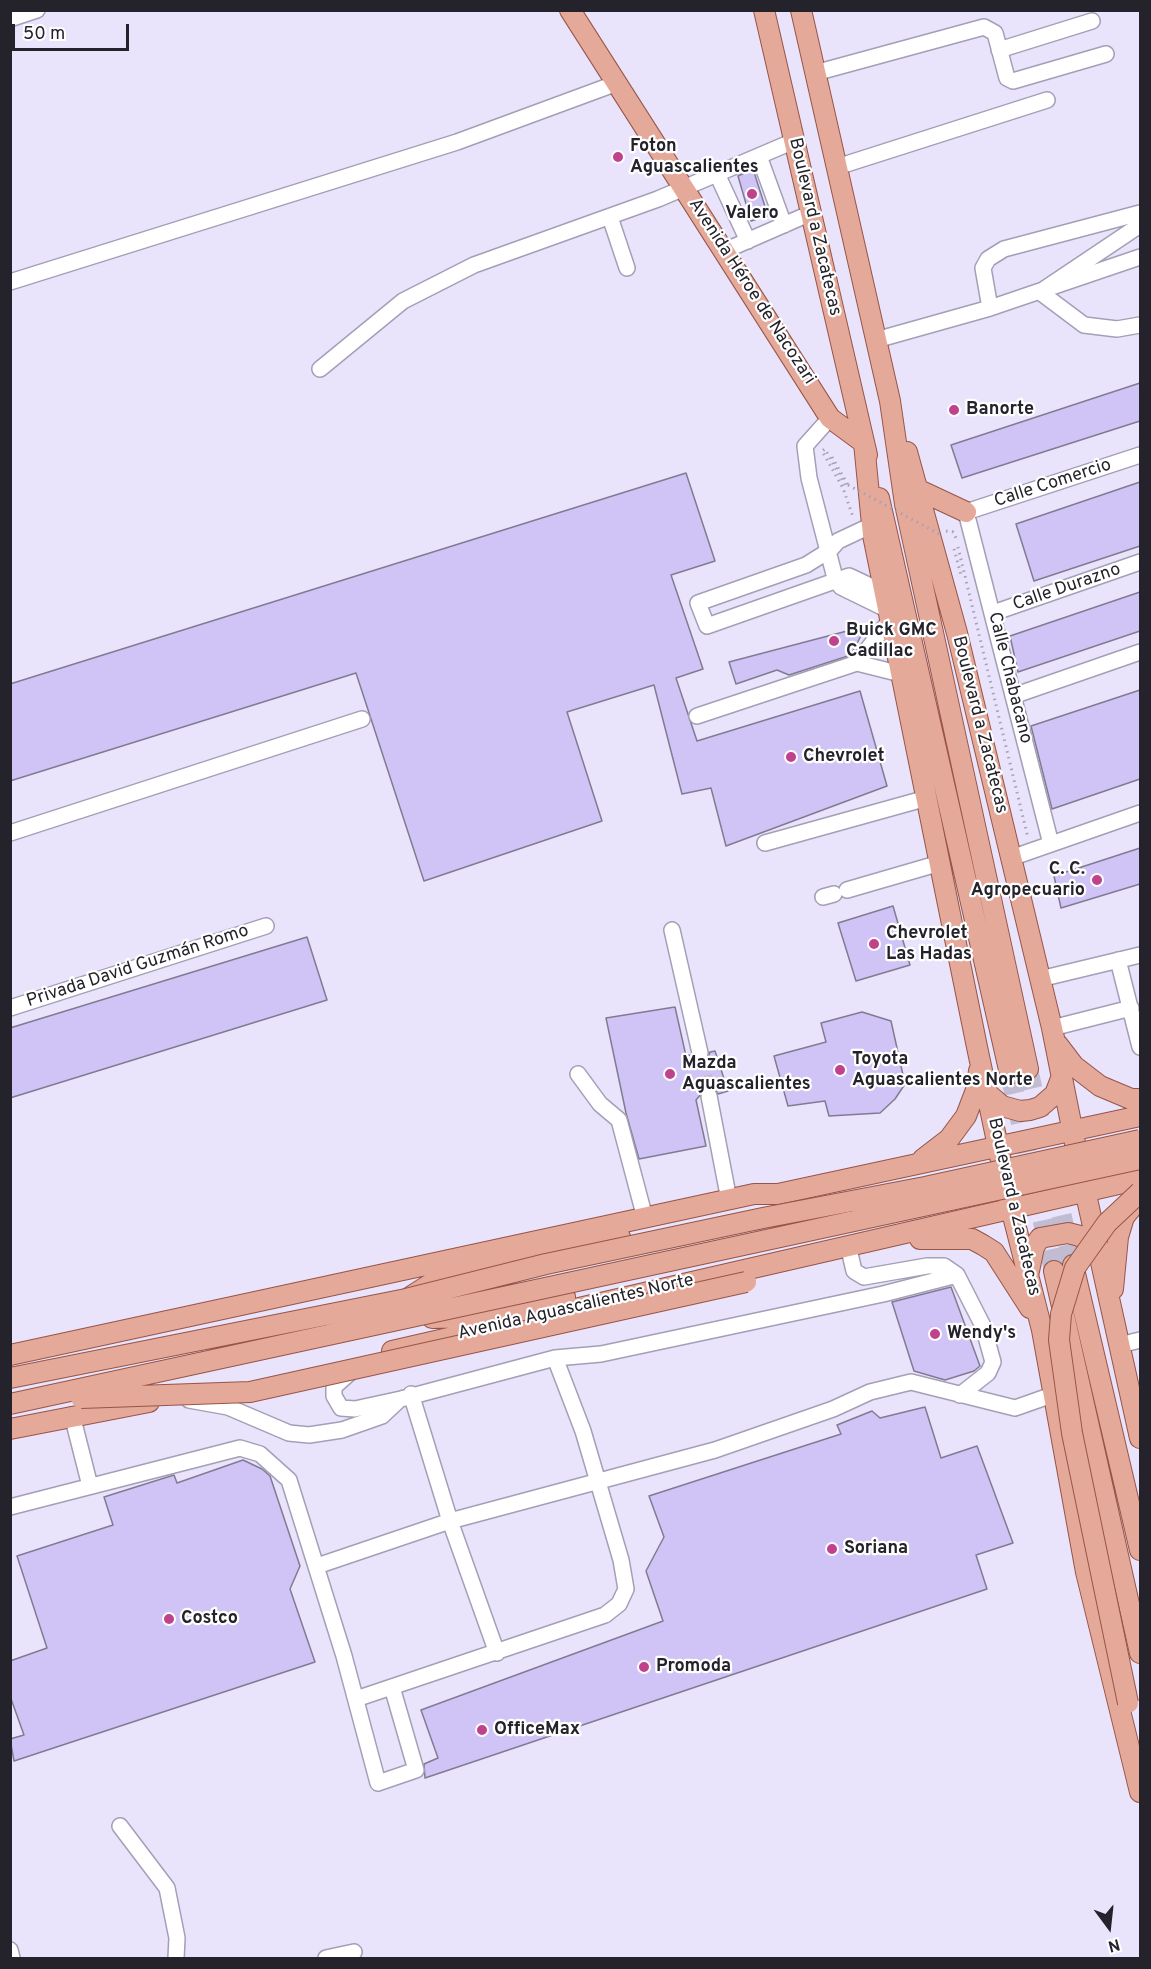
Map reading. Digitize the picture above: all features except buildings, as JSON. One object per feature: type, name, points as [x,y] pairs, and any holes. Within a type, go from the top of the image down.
[{"type":"main road","name":"Avenida Héroe de Nacozari","points":[[570,10],[830,418],[864,443]]},
{"type":"main road","points":[[578,10],[590,40]]},
{"type":"main road","name":"Boulevard a Zacatecas","points":[[764,10],[864,443],[1019,1072],[904,504],[890,401]]},
{"type":"main road","name":"Boulevard a Zacatecas","points":[[801,10],[890,401],[919,490],[948,596],[1053,1033],[1098,1250],[1120,1345],[1136,1399],[1140,1438]]},
{"type":"main road","name":"Boulevard a Zacatecas","points":[[864,443],[872,530],[977,1047],[1011,1208],[1042,1330],[1086,1572],[1140,1792]]},
{"type":"main road","points":[[919,490],[966,512]]},
{"type":"main road","points":[[1053,1033],[1063,1053],[1087,1077],[1115,1094],[1140,1099]]},
{"type":"main road","points":[[907,1165],[939,1148],[966,1116],[976,1090],[977,1047]]},
{"type":"main road","points":[[987,1094],[1002,1106],[1020,1111],[1030,1110],[1040,1107],[1055,1094],[1062,1076]]},
{"type":"main road","points":[[10,1355],[754,1194],[778,1194],[1140,1116]]},
{"type":"main road","points":[[10,1378],[406,1299],[557,1262],[763,1218],[925,1187],[1140,1140]]},
{"type":"main road","points":[[937,1159],[952,1159],[965,1164],[977,1182],[977,1197],[971,1210],[952,1222]]},
{"type":"main road","name":"Avenida Aguascalientes Norte","points":[[10,1404],[411,1319],[789,1234],[1140,1159]]},
{"type":"main road","name":"Avenida Aguascalientes Norte","points":[[10,1429],[369,1357],[1140,1179]]},
{"type":"main road","points":[[1126,1735],[1128,1703],[1072,1433],[1059,1340],[1061,1314],[1075,1268],[1107,1223],[1140,1192]]},
{"type":"main road","points":[[406,1299],[435,1281],[755,1206],[778,1194]]},
{"type":"main road","points":[[1111,1304],[1118,1237],[1124,1216],[1140,1198]]},
{"type":"main road","points":[[1028,1275],[1034,1247],[1040,1238],[1068,1233],[1080,1236],[1098,1250]]},
{"type":"main road","points":[[888,1237],[904,1240],[950,1237],[972,1239],[983,1245],[994,1252],[1003,1264],[1042,1330]]},
{"type":"main road","points":[[42,1397],[117,1398],[250,1392],[746,1282],[806,1266],[843,1246]]},
{"type":"main road","points":[[1073,1265],[1140,1550]]},
{"type":"main road","name":"Boulevard a Zacatecas","points":[[1054,1271],[1140,1653]]},
{"type":"main road","points":[[411,1319],[467,1317],[680,1274],[705,1278]]},
{"type":"street","points":[[10,19],[38,10]]},
{"type":"street","points":[[999,50],[1092,21]]},
{"type":"street","points":[[815,73],[984,27],[995,33],[1007,78],[1013,81],[1106,54]]},
{"type":"street","points":[[10,282],[457,142],[617,83]]},
{"type":"street","points":[[837,167],[1047,100]]},
{"type":"street","points":[[320,369],[403,301],[474,265],[610,217],[794,141]]},
{"type":"street","points":[[759,156],[784,225]]},
{"type":"street","points":[[717,174],[748,241]]},
{"type":"street","points":[[724,251],[811,213]]},
{"type":"street","points":[[990,308],[983,268],[988,259],[1004,249],[1140,213]]},
{"type":"street","points":[[610,217],[627,268]]},
{"type":"street","points":[[1040,292],[1140,225]]},
{"type":"street","points":[[876,340],[990,308],[1140,256]]},
{"type":"street","points":[[1040,292],[1084,325],[1117,329],[1140,325]]},
{"type":"street","points":[[830,418],[806,446],[809,478],[830,550],[835,578]]},
{"type":"street","name":"Calle Comercio","points":[[966,512],[1140,455]]},
{"type":"street","name":"Calle Chabacano","points":[[966,512],[1013,696],[1041,848]]},
{"type":"street","points":[[857,663],[888,608],[849,576],[835,578],[707,626],[698,603],[806,565],[830,550],[841,550],[872,530]]},
{"type":"street","name":"Calle Durazno","points":[[993,613],[1140,562]]},
{"type":"street","points":[[1013,696],[1140,652]]},
{"type":"street","points":[[697,716],[857,663],[901,674]]},
{"type":"street","points":[[10,833],[362,719]]},
{"type":"street","points":[[765,843],[927,798]]},
{"type":"street","points":[[1011,858],[1140,813]]},
{"type":"street","points":[[835,894],[940,863]]},
{"type":"street","name":"Privada David Guzmán Romo","points":[[10,1008],[266,926]]},
{"type":"street","points":[[672,930],[700,1053]]},
{"type":"street","points":[[1040,979],[1140,955]]},
{"type":"street","points":[[1118,960],[1140,1047]]},
{"type":"street","points":[[1053,1033],[1131,1008]]},
{"type":"street","points":[[578,1074],[600,1104],[619,1120],[645,1218]]},
{"type":"street","points":[[709,1096],[729,1200]]},
{"type":"street","points":[[843,1246],[854,1271],[864,1277],[927,1266],[944,1266],[957,1275],[982,1326],[993,1362],[988,1373],[960,1395]]},
{"type":"street","points":[[369,1357],[334,1387],[334,1396],[341,1408],[355,1409],[555,1358],[601,1354],[883,1294],[957,1275]]},
{"type":"street","points":[[1120,1345],[1140,1340]]},
{"type":"street","points":[[356,1699],[605,1615],[619,1604],[626,1589],[621,1560],[599,1480],[555,1358]]},
{"type":"street","points":[[317,1566],[450,1521],[599,1480],[639,1473],[716,1450],[833,1409],[870,1392],[911,1382],[1015,1408],[1052,1395]]},
{"type":"street","points":[[168,1398],[228,1407],[289,1433],[309,1435],[342,1430],[382,1416],[406,1396]]},
{"type":"street","points":[[406,1396],[497,1653]]},
{"type":"street","points":[[72,1415],[90,1486]]},
{"type":"street","points":[[10,1506],[240,1448],[260,1454],[290,1480],[356,1699],[378,1783],[416,1770],[392,1687]]},
{"type":"street","points":[[120,1826],[167,1888],[177,1938],[176,1959]]},
{"type":"street","points":[[10,1950],[12,1959]]},
{"type":"street","points":[[326,1959],[354,1952]]},
{"type":"path","points":[[843,488],[837,479],[822,451],[825,449],[845,485],[841,488],[820,450],[826,446],[848,485],[943,536]]},
{"type":"path","points":[[946,531],[953,532],[955,537],[1041,848]]},
{"type":"tunnel","points":[[700,1053],[709,1096]]},
{"type":"tunnel","points":[[1028,1069],[1073,1265]]},
{"type":"tunnel","points":[[1010,1074],[1054,1271]]},
{"type":"place","name":"Foton Aguascalientes","points":[[618,157]]},
{"type":"place","name":"Valero","points":[[752,194]]},
{"type":"place","name":"Banorte","points":[[954,410]]},
{"type":"place","name":"Buick GMC Cadillac","points":[[834,641]]},
{"type":"place","name":"Chevrolet","points":[[791,757]]},
{"type":"place","name":"C. C. Agropecuario","points":[[1097,880]]},
{"type":"place","name":"Chevrolet Las Hadas","points":[[874,944]]},
{"type":"place","name":"Toyota Aguascalientes Norte","points":[[840,1070]]},
{"type":"place","name":"Mazda Aguascalientes","points":[[670,1074]]},
{"type":"place","name":"Wendy's","points":[[935,1334]]},
{"type":"place","name":"Soriana","points":[[832,1549]]},
{"type":"place","name":"Costco","points":[[169,1619]]},
{"type":"place","name":"Promoda","points":[[644,1667]]},
{"type":"place","name":"OfficeMax","points":[[482,1730]]}]
